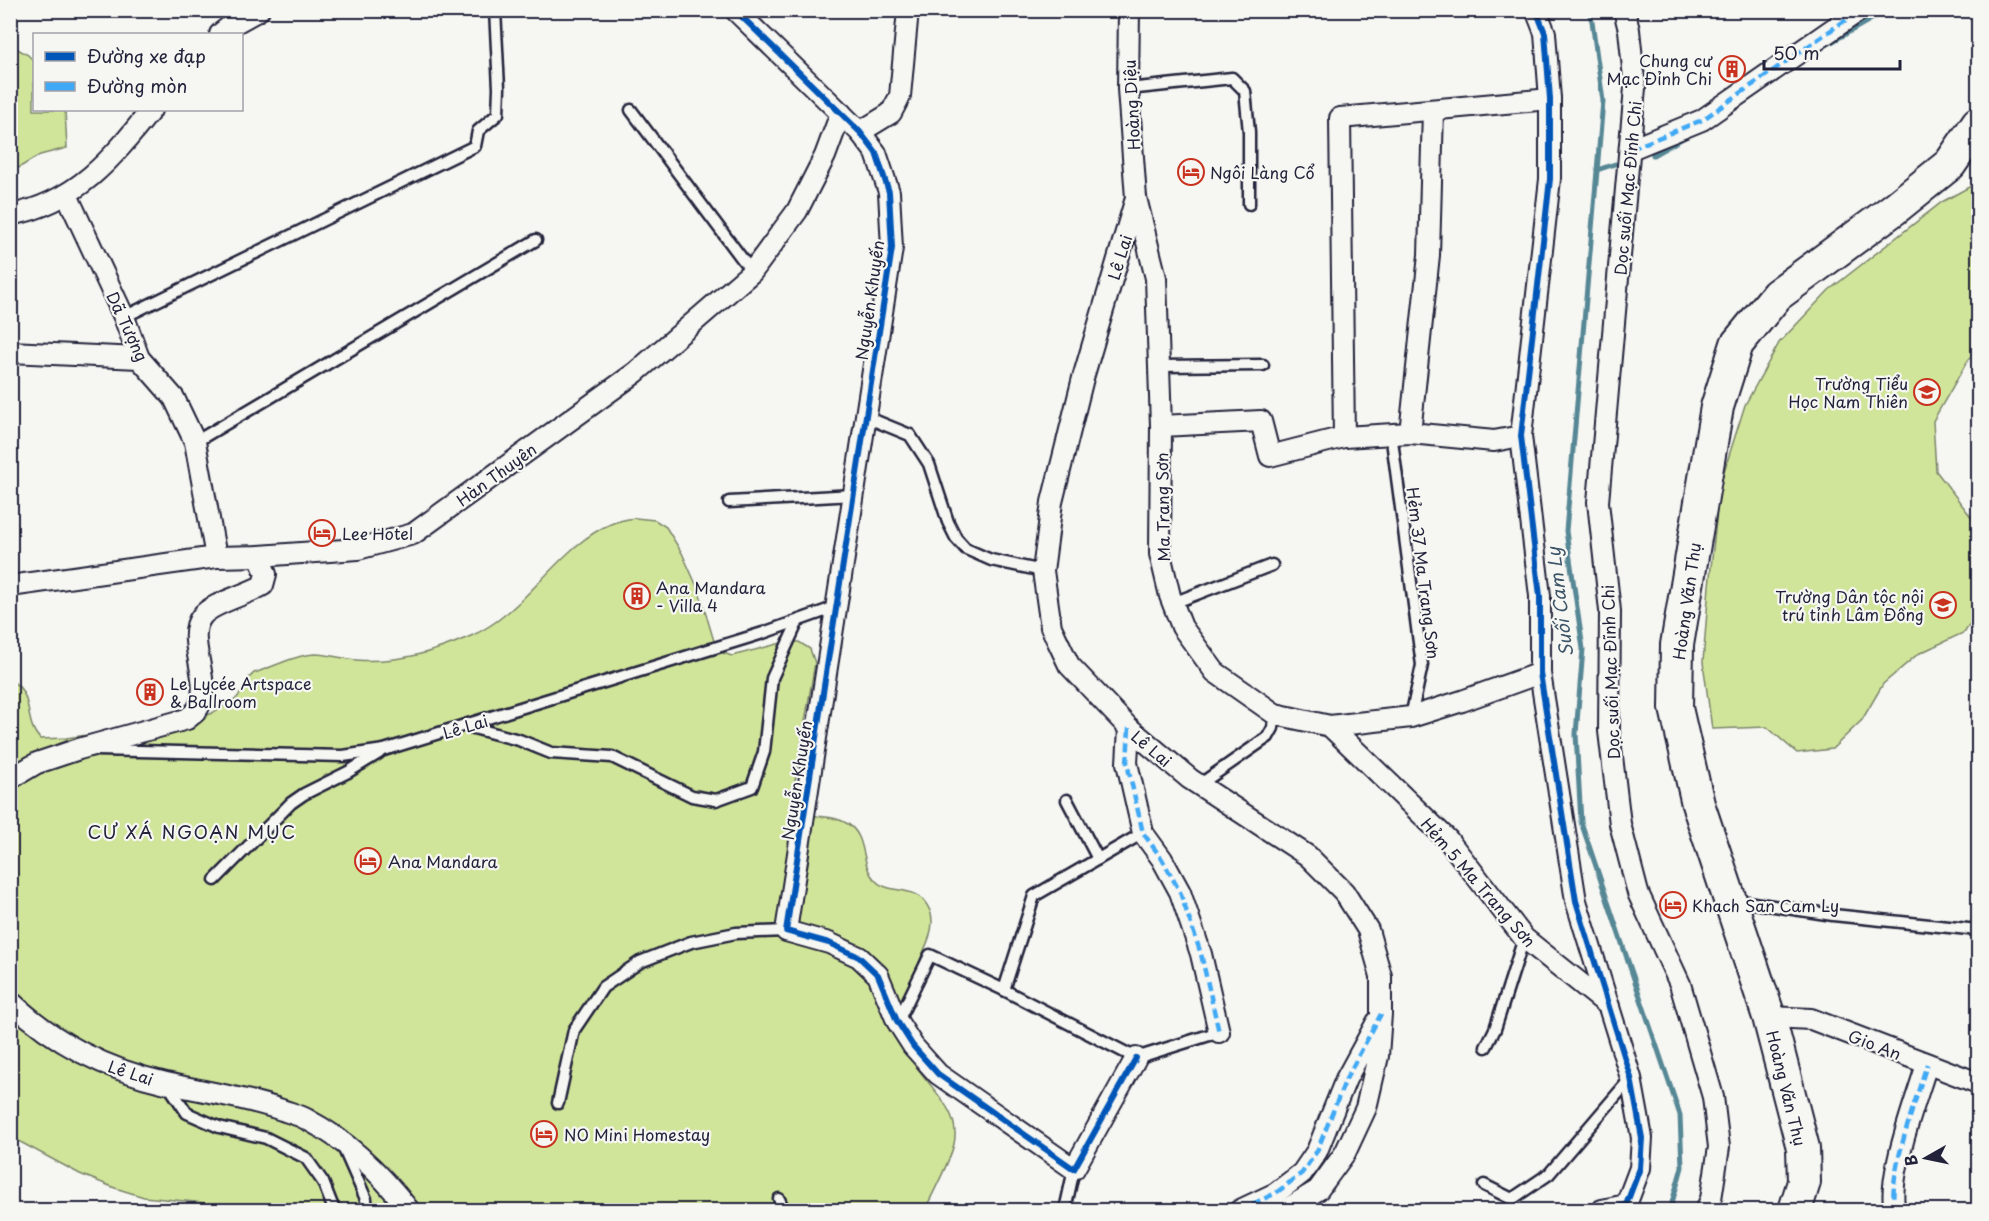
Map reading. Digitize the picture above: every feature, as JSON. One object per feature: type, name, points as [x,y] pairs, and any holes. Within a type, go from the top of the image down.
[{"type":"main road","name":"Hoàng Văn Thụ","points":[[1795,1210],[1804,1182],[1803,1148],[1769,1017],[1698,804],[1676,708],[1677,645],[1717,407],[1737,344],[1777,295],[1894,209],[1950,164],[1978,123]]},
{"type":"street","points":[[221,33],[259,10]]},
{"type":"street","name":"Nguyễn Khuyến","points":[[735,10],[860,132],[876,153],[889,192],[892,248],[786,931]]},
{"type":"street","points":[[860,132],[891,113],[900,96],[908,10]]},
{"type":"street","name":"Hoàng Diệu","points":[[1129,10],[1128,89],[1136,198]]},
{"type":"street","points":[[1536,10],[1545,33],[1550,99],[1550,179],[1521,436],[1540,596],[1540,673],[1576,901],[1631,1078],[1642,1138],[1640,1168],[1628,1208],[1602,1210]]},
{"type":"street","name":"Dọc suối Mạc Đĩnh Chi","points":[[1624,10],[1629,30],[1635,88],[1598,502],[1610,611],[1609,731],[1620,824],[1638,892],[1680,984],[1713,1097],[1719,1148],[1711,1199],[1706,1210]]},
{"type":"street","points":[[1631,149],[1702,120],[1860,10]]},
{"type":"street","points":[[1344,437],[1340,118],[1550,99]]},
{"type":"street","points":[[1401,433],[1429,255],[1433,110]]},
{"type":"street","points":[[10,215],[67,195],[105,166],[150,111]]},
{"type":"street","name":"Hàn Thuyên","points":[[10,586],[216,557],[358,549],[413,534],[635,373],[752,272],[797,211],[825,156],[841,113]]},
{"type":"street","name":"Dã Tượng","points":[[67,195],[124,317],[139,357],[174,398],[195,442],[216,557]]},
{"type":"street","name":"Ma Trang Sơn","points":[[1136,198],[1156,278],[1161,426],[1160,554],[1182,627],[1215,672],[1275,714],[1330,726],[1411,717],[1540,673]]},
{"type":"street","name":"Lê Lai","points":[[1136,198],[1083,378],[1052,502],[1043,571],[1051,627],[1069,665],[1129,728],[1199,785],[1308,856],[1344,892],[1368,930],[1381,976],[1381,1014],[1378,1056],[1366,1108],[1345,1153],[1318,1190],[1285,1210]]},
{"type":"street","points":[[10,352],[139,357]]},
{"type":"street","points":[[1161,426],[1261,421],[1270,456],[1344,437],[1401,433],[1494,441],[1521,436]]},
{"type":"street","name":"Lê Lai","points":[[10,779],[38,763],[79,749],[187,719],[198,709],[203,688],[195,628],[201,616],[211,609],[251,593],[263,585],[266,574],[259,556]]},
{"type":"street","name":"Hẻm 5 Ma Trang Sơn","points":[[1330,726],[1448,840],[1524,938],[1609,1006]]},
{"type":"street","points":[[1129,728],[1127,763],[1143,833],[1162,859],[1180,892],[1201,954],[1220,1032]]},
{"type":"street","points":[[786,931],[829,944],[859,957],[878,975],[897,1021],[913,1046],[938,1074],[1074,1169],[1136,1058]]},
{"type":"street","name":"Lê Lai","points":[[10,1001],[30,1019],[92,1059],[166,1083],[254,1100],[306,1119],[340,1141],[387,1182],[409,1210]]},
{"type":"street","points":[[1240,1210],[1276,1193],[1302,1173],[1317,1151],[1346,1079],[1381,1014]]},
{"type":"street","name":"Gio An","points":[[1769,1017],[1811,1019],[1978,1083]]},
{"type":"street","points":[[1895,1210],[1893,1202],[1895,1173],[1928,1064]]},
{"type":"lane","points":[[124,317],[475,146],[478,131],[498,114],[495,10]]},
{"type":"lane","points":[[1128,89],[1232,78],[1245,91],[1249,132],[1249,204]]},
{"type":"lane","points":[[631,110],[752,272]]},
{"type":"lane","points":[[195,442],[536,240]]},
{"type":"lane","points":[[1160,366],[1263,365]]},
{"type":"lane","points":[[866,417],[910,435],[929,464],[948,522],[956,538],[966,549],[991,560],[1043,571]]},
{"type":"lane","name":"Hẻm 37 Ma Trang Sơn","points":[[1401,433],[1422,665],[1411,717]]},
{"type":"lane","points":[[729,502],[854,495]]},
{"type":"lane","points":[[1173,603],[1272,566]]},
{"type":"lane","name":"Lê Lai","points":[[79,749],[343,756],[384,750],[752,637],[836,607]]},
{"type":"lane","points":[[466,726],[519,740],[551,753],[612,757],[692,796],[716,800],[752,787],[764,752],[772,678],[798,621]]},
{"type":"lane","points":[[1199,785],[1268,737],[1273,728],[1275,714]]},
{"type":"lane","points":[[215,880],[291,803],[384,750]]},
{"type":"lane","points":[[1066,800],[1098,859]]},
{"type":"lane","points":[[1004,990],[1034,896],[1143,833]]},
{"type":"lane","points":[[1731,900],[1833,915],[1978,930]]},
{"type":"lane","points":[[558,1103],[574,1030],[603,987],[640,962],[691,942],[736,933],[786,931]]},
{"type":"lane","points":[[1486,1047],[1495,1029],[1524,938]]},
{"type":"lane","points":[[897,1021],[930,955],[1136,1058],[1220,1032]]},
{"type":"lane","points":[[1484,1185],[1512,1199],[1549,1174],[1631,1078]]},
{"type":"lane","points":[[166,1083],[187,1113],[219,1127],[266,1138],[306,1158],[323,1182],[334,1210]]},
{"type":"lane","points":[[340,1141],[366,1199],[367,1210]]},
{"type":"lane","points":[[1065,1210],[1074,1169]]},
{"type":"lane","points":[[779,1198],[784,1210]]},
{"type":"green space","points":[[11,45],[33,60],[33,111],[65,111],[67,148],[40,155],[15,170],[10,136]]},
{"type":"green space","points":[[1978,182],[1978,347],[1933,421],[1936,471],[1972,518],[1978,531],[1978,610],[1965,632],[1918,654],[1883,684],[1862,720],[1832,749],[1797,753],[1767,727],[1712,729],[1703,662],[1709,586],[1720,484],[1745,405],[1779,343],[1829,290],[1942,202]]},
{"type":"green space","points":[[635,518],[655,520],[666,527],[682,553],[699,591],[714,641],[723,653],[732,656],[785,642],[799,642],[810,649],[815,663],[793,793],[798,804],[810,814],[848,824],[859,836],[867,867],[875,880],[886,887],[919,896],[930,910],[931,932],[909,995],[903,1031],[906,1047],[913,1061],[943,1100],[955,1128],[952,1151],[925,1210],[224,1210],[205,1203],[144,1197],[115,1188],[80,1174],[11,1137],[10,680],[23,692],[31,724],[40,739],[66,738],[201,719],[235,700],[254,673],[292,659],[315,654],[356,660],[386,660],[415,656],[471,636],[491,625],[509,611],[575,547],[593,533],[616,522]]},
{"type":"waterway","name":"Suối Cam Ly","points":[[1588,10],[1592,21],[1603,101],[1566,531],[1583,649],[1576,734],[1581,822],[1680,1115],[1682,1167],[1670,1210]]},
{"type":"waterway","points":[[1828,44],[1887,10]]},
{"type":"waterway","points":[[1653,155],[1690,134]]},
{"type":"waterway","points":[[1597,170],[1615,164]]},
{"type":"marked path","points":[[1631,149],[1702,120],[1860,10]]},
{"type":"marked path","points":[[1129,728],[1127,763],[1143,833],[1162,859],[1180,892],[1201,954],[1219,1032]]},
{"type":"marked path","points":[[1240,1210],[1276,1193],[1302,1173],[1317,1151],[1346,1079],[1381,1014]]},
{"type":"marked path","points":[[1895,1210],[1893,1196],[1899,1159],[1927,1064]]},
{"type":"cycle path","points":[[735,10],[860,132],[876,153],[889,192],[892,248],[786,931],[829,943],[859,957],[878,975],[897,1021],[913,1046],[938,1074],[1074,1169],[1136,1058]]},
{"type":"cycle path","points":[[1536,10],[1545,33],[1550,99],[1550,179],[1521,436],[1540,596],[1540,673],[1576,901],[1631,1078],[1642,1138],[1640,1168],[1626,1205],[1602,1210]]},
{"type":"place","name":"Chung cư Mạc Đỉnh Chi","points":[[1732,69]]},
{"type":"place","name":"Ngôi Làng Cổ","points":[[1191,172]]},
{"type":"place","name":"Trường Tiểu Học Nam Thiên","points":[[1927,392]]},
{"type":"place","name":"Lee Hotel","points":[[322,533]]},
{"type":"place","name":"Ana Mandara - Villa 4","points":[[637,596]]},
{"type":"place","name":"Trường Dân tộc nội trú tỉnh Lâm Đồng","points":[[1943,605]]},
{"type":"place","name":"Le Lycée Artspace & Ballroom","points":[[150,692]]},
{"type":"place","name":"Ana Mandara","points":[[368,861]]},
{"type":"place","name":"Khach San Cam Ly","points":[[1673,905]]},
{"type":"place","name":"NO Mini Homestay","points":[[544,1134]]},
{"type":"district","name":"CƯ XÁ NGOẠN MỤC","points":[[192,831]]}]
